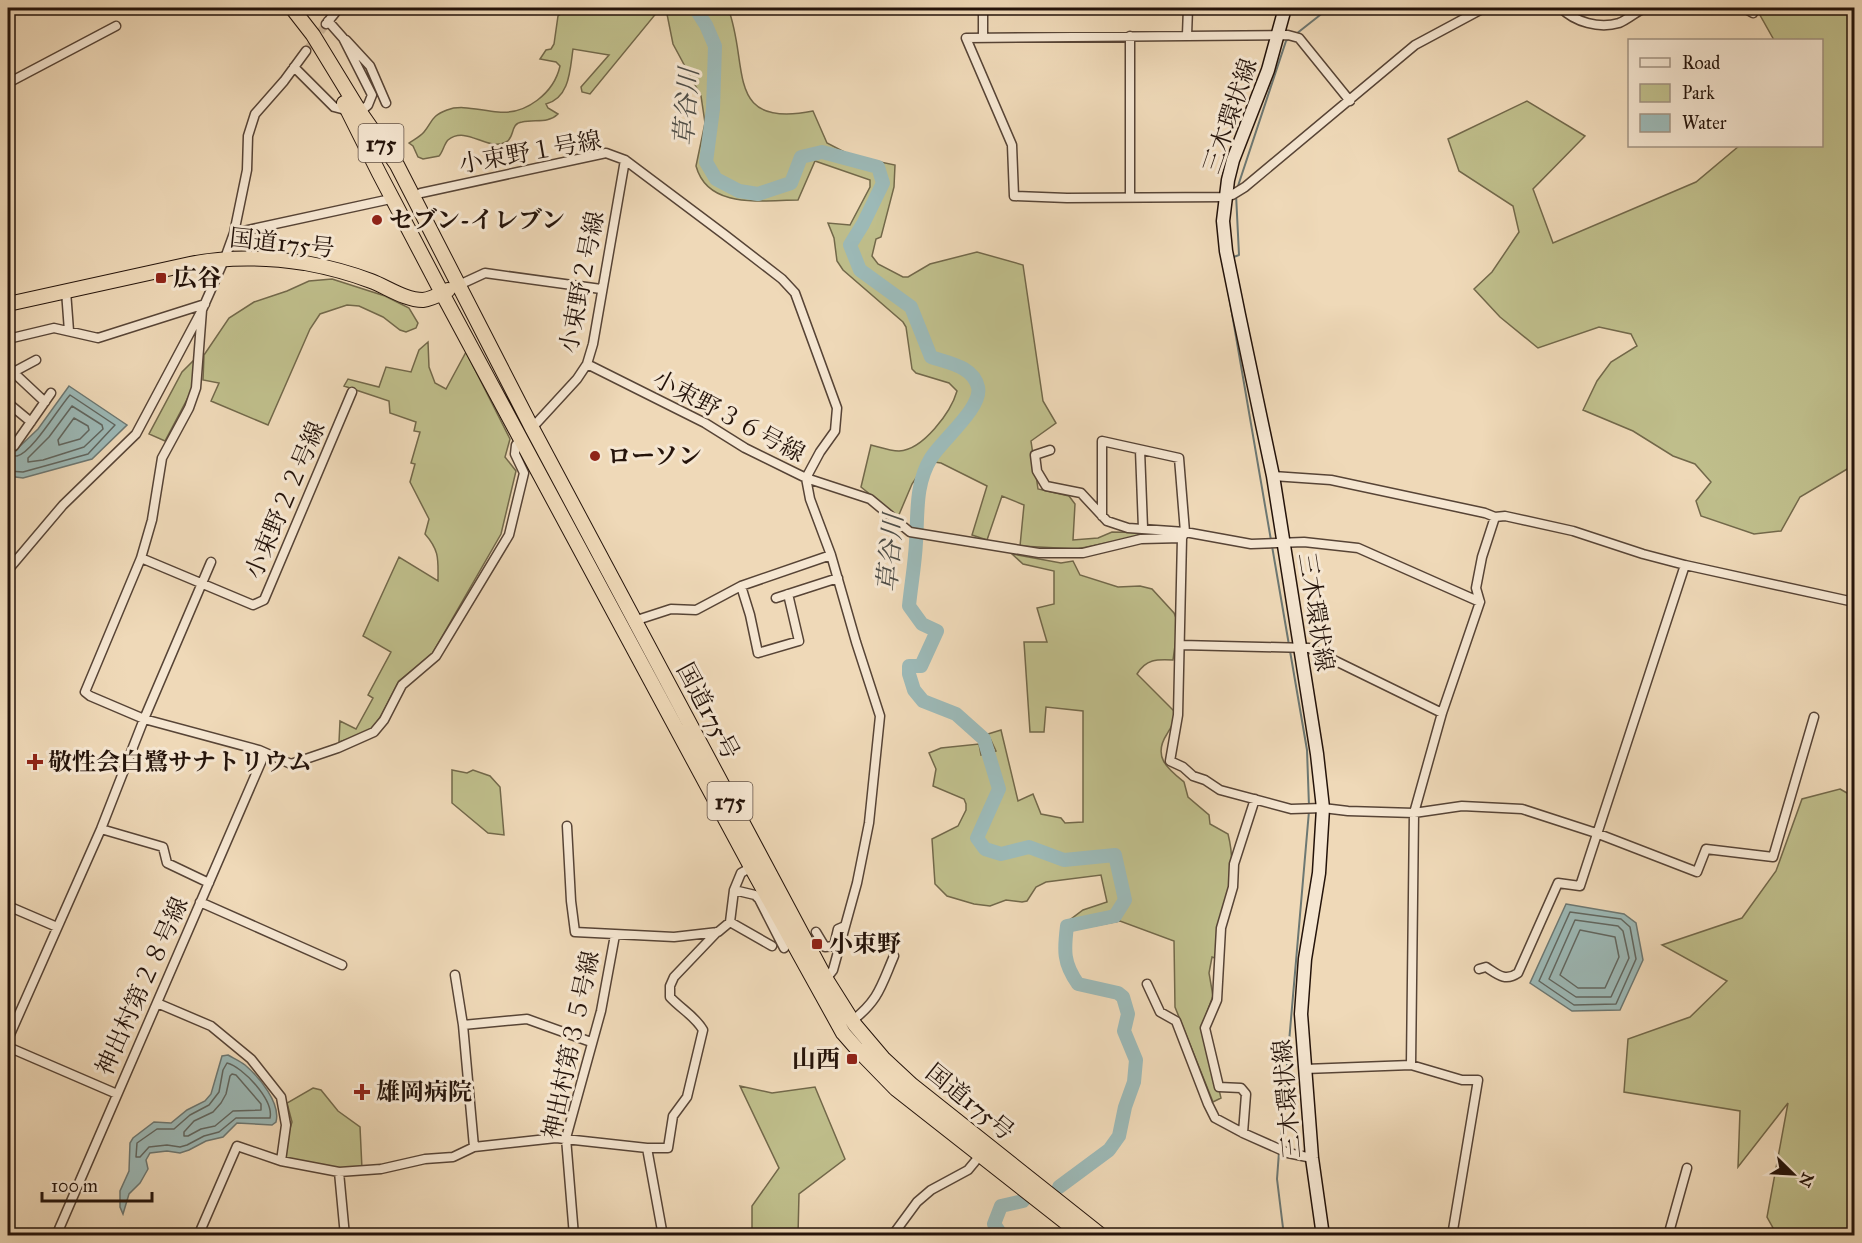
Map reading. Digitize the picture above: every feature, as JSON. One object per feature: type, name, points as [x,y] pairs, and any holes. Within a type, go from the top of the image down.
[{"type":"highway","name":"国道175号","points":[[291,8],[304,38],[355,112],[397,165],[531,428],[634,621],[843,1033],[897,1089],[1102,1236]]},
{"type":"highway","name":"国道175号","points":[[355,112],[378,173],[521,438],[529,467],[757,864],[852,1021],[883,1058],[912,1085],[984,1151],[1083,1236]]},
{"type":"highway","name":"国道175号","points":[[8,304],[225,258],[305,264],[370,280],[415,299],[433,298],[459,285]]},
{"type":"main road","name":"三木環状線","points":[[1286,8],[1268,70],[1233,160],[1225,197],[1223,221],[1226,252],[1273,476],[1317,754],[1323,808],[1319,873],[1305,959],[1301,1014],[1312,1158],[1323,1236]]},
{"type":"street","points":[[339,8],[327,22],[350,42],[370,66],[386,103]]},
{"type":"street","points":[[983,8],[983,37]]},
{"type":"street","points":[[1187,35],[1188,8]]},
{"type":"street","points":[[1350,101],[1299,38],[1288,34],[966,38],[1012,146],[1014,195],[1067,198],[1225,197],[1245,187],[1350,101],[1415,45],[1484,8]]},
{"type":"street","points":[[1561,8],[1566,13],[1592,26],[1619,23],[1644,8]]},
{"type":"street","points":[[1744,8],[1753,13]]},
{"type":"street","points":[[8,83],[116,26]]},
{"type":"street","points":[[1130,36],[1130,197]]},
{"type":"street","points":[[294,68],[334,107],[355,112],[368,105],[372,95],[343,38]]},
{"type":"street","points":[[8,570],[63,505],[136,434],[203,307],[225,258],[234,233],[247,170],[248,136],[255,114],[306,51]]},
{"type":"street","name":"小束野１号線","points":[[421,193],[606,153],[625,160],[782,279],[795,293],[837,408],[835,430],[806,478]]},
{"type":"street","name":"小束野２号線","points":[[531,428],[564,394],[587,364],[593,344],[625,160]]},
{"type":"street","points":[[234,233],[386,200]]},
{"type":"street","points":[[459,285],[486,273],[601,289]]},
{"type":"street","points":[[66,291],[69,330]]},
{"type":"street","points":[[8,339],[54,328],[98,338],[203,307]]},
{"type":"street","points":[[203,307],[196,388],[189,408],[162,458],[152,520],[141,558],[85,692],[144,719],[264,753],[291,764],[338,748],[374,732],[384,720],[402,685],[436,656],[509,535],[524,473],[529,467]]},
{"type":"street","points":[[36,360],[10,373],[45,402]]},
{"type":"street","name":"小束野３６号線","points":[[587,364],[705,423],[745,448],[806,478],[810,499],[831,555],[880,716],[869,824],[857,883],[833,970],[826,979]]},
{"type":"street","name":"小束野２２号線","points":[[141,558],[253,605],[264,600],[351,392]]},
{"type":"street","points":[[8,443],[14,446],[51,393]]},
{"type":"street","points":[[8,403],[31,422]]},
{"type":"street","points":[[1102,516],[1102,441],[1179,458],[1184,535],[1181,645],[1178,715],[1170,761],[1220,790],[1291,809],[1323,808],[1414,813],[1462,806],[1521,809],[1596,833],[1697,872],[1706,849],[1773,857],[1814,717]]},
{"type":"street","points":[[1050,450],[1035,455],[1036,471],[1046,486],[1081,493],[1107,521],[1128,528],[1143,528],[1251,544],[1304,542],[1358,548],[1480,602]]},
{"type":"street","points":[[1140,450],[1143,528]]},
{"type":"street","points":[[1273,476],[1331,480],[1496,517],[1505,516],[1573,531],[1685,565],[1854,602]]},
{"type":"street","points":[[806,478],[870,499],[910,532],[1039,553],[1083,553],[1141,539],[1184,535]]},
{"type":"street","points":[[1411,1065],[1414,813],[1443,713],[1480,602],[1476,588],[1482,557],[1496,517]]},
{"type":"street","points":[[634,621],[671,609],[696,610],[741,586],[831,555]]},
{"type":"street","points":[[8,1039],[101,829],[144,719],[211,562]]},
{"type":"street","points":[[1479,969],[1486,967],[1504,978],[1511,978],[1518,973],[1558,883],[1580,886],[1685,565]]},
{"type":"street","points":[[776,598],[838,578]]},
{"type":"street","points":[[741,586],[758,652],[799,641],[788,594]]},
{"type":"street","points":[[1181,645],[1309,648],[1443,713]]},
{"type":"street","name":"神出村第２８号線","points":[[56,1236],[264,753]]},
{"type":"street","points":[[1243,1133],[1246,1094],[1241,1088],[1219,1087],[1205,1028],[1217,1000],[1221,927],[1233,887],[1234,864],[1255,799]]},
{"type":"street","points":[[567,825],[575,932],[674,937],[718,932]]},
{"type":"street","points":[[101,829],[163,847],[167,863],[209,883]]},
{"type":"street","points":[[198,1236],[237,1146],[281,1161],[339,1173],[381,1169],[425,1159],[453,1157],[474,1147],[556,1138],[647,1148],[668,1148],[673,1116],[687,1097],[703,1030],[697,1019],[682,1010],[670,997],[670,986],[674,977],[730,922],[734,890],[741,873],[757,864]]},
{"type":"street","points":[[734,890],[755,895],[759,899],[784,948]]},
{"type":"street","points":[[200,902],[342,965]]},
{"type":"street","points":[[8,906],[57,927]]},
{"type":"street","points":[[730,922],[772,946]]},
{"type":"street","points":[[816,932],[825,947],[834,946],[838,929],[845,926]]},
{"type":"street","name":"神出村第３５号線","points":[[574,1236],[566,1138],[601,1011],[615,935]]},
{"type":"street","points":[[852,1021],[868,1008],[876,997],[894,956]]},
{"type":"street","points":[[455,975],[463,1024],[474,1147]]},
{"type":"street","points":[[1147,984],[1160,1012],[1176,1021],[1215,1118],[1288,1153],[1312,1158]]},
{"type":"street","points":[[157,1003],[211,1026],[251,1059],[281,1097],[286,1125],[281,1161]]},
{"type":"street","points":[[463,1024],[527,1019],[591,1042]]},
{"type":"street","points":[[8,1047],[117,1094]]},
{"type":"street","points":[[1305,1069],[1411,1065],[1462,1080],[1478,1080],[1452,1236]]},
{"type":"street","points":[[647,1148],[663,1236]]},
{"type":"street","points":[[892,1236],[917,1202],[931,1190],[968,1170],[984,1151]]},
{"type":"street","points":[[1668,1236],[1687,1168]]},
{"type":"street","points":[[339,1173],[345,1236]]},
{"type":"street","points":[[8,1232],[15,1236]]},
{"type":"green space","points":[[570,8],[728,8],[745,88],[752,101],[765,111],[784,114],[813,111],[827,143],[852,156],[895,165],[894,187],[881,237],[876,239],[872,256],[878,264],[903,277],[908,277],[930,264],[977,252],[1023,265],[1043,401],[1056,423],[1031,441],[1038,489],[1069,496],[1075,504],[1073,540],[1098,538],[1112,532],[1157,533],[1157,537],[1111,542],[1077,549],[1020,546],[1024,505],[1002,496],[987,540],[972,535],[987,486],[941,463],[927,461],[912,484],[898,517],[861,487],[871,445],[899,451],[917,444],[942,419],[957,391],[949,383],[916,373],[912,369],[906,327],[903,322],[843,270],[837,261],[834,238],[828,223],[850,225],[870,187],[870,180],[815,161],[798,200],[754,201],[724,196],[712,190],[702,180],[696,166],[705,123],[701,96],[673,44],[667,14],[658,11],[590,94],[582,92],[581,87],[609,55],[573,49],[564,89],[554,101],[546,104],[558,114],[554,117],[518,123],[506,142],[492,144],[462,135],[455,136],[448,140],[439,156],[423,159],[418,157],[409,143],[422,134],[438,114],[453,108],[498,112],[519,110],[545,93],[557,76],[560,66],[556,62],[540,59],[554,44],[558,16]]},
{"type":"green space","points":[[1756,8],[1854,8],[1854,465],[1800,497],[1781,531],[1754,534],[1701,516],[1696,501],[1711,482],[1695,464],[1673,456],[1633,431],[1583,410],[1597,381],[1611,362],[1637,346],[1631,334],[1599,327],[1538,348],[1500,317],[1474,289],[1492,272],[1519,232],[1513,206],[1459,171],[1448,139],[1527,101],[1585,136],[1533,189],[1553,243],[1696,182],[1738,147],[1823,147],[1823,39],[1773,39]]},
{"type":"green space","points":[[332,279],[385,296],[409,308],[418,323],[416,328],[406,332],[400,330],[383,317],[359,306],[347,305],[320,314],[310,329],[268,425],[211,401],[219,383],[203,380],[204,355],[229,318],[254,302],[309,281]]},
{"type":"green space","points":[[428,342],[429,367],[435,383],[446,389],[466,352],[510,439],[505,457],[516,471],[501,534],[432,654],[399,681],[370,732],[339,742],[340,721],[356,729],[373,698],[368,695],[391,652],[363,636],[399,557],[438,581],[436,551],[425,534],[429,519],[410,482],[415,464],[411,463],[420,432],[414,431],[416,422],[390,413],[389,401],[344,386],[348,379],[379,387],[386,367],[411,372],[419,350]]},
{"type":"green space","points":[[195,359],[192,390],[165,441],[149,434],[182,372]]},
{"type":"green space","points":[[1012,554],[1061,563],[1073,561],[1080,575],[1118,587],[1140,586],[1152,589],[1174,613],[1178,623],[1173,660],[1152,661],[1144,665],[1137,674],[1175,712],[1174,721],[1161,749],[1164,762],[1184,782],[1188,797],[1209,815],[1210,824],[1228,834],[1231,850],[1229,896],[1215,958],[1212,957],[1209,973],[1213,996],[1203,1023],[1221,1098],[1213,1102],[1175,1007],[1174,941],[1120,921],[1062,932],[1063,925],[1083,910],[1107,902],[1101,875],[1046,882],[1036,887],[1027,901],[1006,900],[990,906],[947,896],[935,884],[932,839],[958,826],[966,810],[966,804],[964,799],[933,786],[936,769],[929,753],[941,748],[979,744],[981,755],[996,751],[988,734],[1001,730],[1018,801],[1033,794],[1041,814],[1061,818],[1065,823],[1083,822],[1083,711],[1046,707],[1044,732],[1030,732],[1024,642],[1047,642],[1037,608],[1054,604],[1054,571],[1023,564]]},
{"type":"green space","points":[[452,770],[467,773],[473,770],[490,776],[500,787],[504,835],[488,833],[452,803]]},
{"type":"green space","points":[[1840,789],[1854,797],[1854,1235],[1777,1235],[1767,1217],[1788,1103],[1738,1167],[1740,1111],[1624,1092],[1628,1039],[1690,1017],[1727,981],[1662,945],[1742,918],[1776,871],[1802,799]]},
{"type":"green space","points":[[740,1086],[772,1093],[815,1087],[845,1159],[799,1194],[798,1235],[752,1235],[752,1206],[779,1168]]},
{"type":"green space","points":[[313,1088],[321,1090],[338,1111],[360,1127],[362,1169],[338,1171],[285,1160],[286,1141],[292,1122],[287,1103]]},
{"type":"water","points":[[69,386],[127,425],[92,459],[23,478],[8,476],[8,448],[16,450],[38,429]]},
{"type":"water","points":[[1566,904],[1624,914],[1636,923],[1643,960],[1620,1010],[1572,1011],[1530,983]]},
{"type":"water","points":[[228,1055],[245,1065],[268,1091],[275,1107],[276,1122],[272,1125],[237,1123],[223,1137],[206,1141],[189,1150],[180,1153],[167,1151],[150,1153],[146,1160],[148,1169],[140,1183],[129,1194],[123,1214],[120,1207],[120,1191],[129,1171],[130,1143],[133,1138],[154,1122],[171,1123],[187,1110],[205,1101],[211,1094],[222,1056]]},
{"type":"waterway","name":"草谷川","points":[[695,8],[706,25],[715,46],[713,109],[706,162],[716,179],[739,191],[758,194],[791,183],[801,157],[822,152],[878,167],[883,183],[850,245],[860,270],[911,307],[931,357],[965,370],[971,374],[978,387],[978,395],[968,414],[936,451],[922,478],[918,499],[909,606],[922,624],[937,631],[921,666],[909,666],[909,674],[914,690],[923,701],[956,714],[984,739],[999,789],[977,838],[985,849],[1001,854],[1029,847],[1064,860],[1115,855],[1125,900],[1115,916],[1067,926],[1066,956],[1067,963],[1078,984],[1118,993],[1123,997],[1128,1014],[1124,1031],[1136,1060],[1134,1082],[1125,1107],[1119,1136],[1109,1150],[1059,1187]]},
{"type":"waterway","points":[[1296,34],[1329,8]]},
{"type":"waterway","points":[[1237,189],[1286,41],[1289,39]]},
{"type":"waterway","points":[[1231,258],[1239,255],[1236,194]]},
{"type":"waterway","points":[[1223,261],[1289,645]]},
{"type":"waterway","points":[[1290,651],[1307,750],[1309,806]]},
{"type":"waterway","points":[[1280,1146],[1309,811]]},
{"type":"waterway","points":[[1279,1152],[1277,1179],[1284,1236]]},
{"type":"waterway","name":"草谷川","points":[[1002,1236],[994,1224],[1001,1206],[1023,1201]]},
{"type":"tunnel","points":[[306,51],[326,24]]},
{"type":"place","name":"セブン-イレブン","points":[[377,220]]},
{"type":"place","name":"広谷","points":[[161,278]]},
{"type":"place","name":"ローソン","points":[[595,456]]},
{"type":"place","name":"敬性会白鷺サナトリウム","points":[[35,762]]},
{"type":"place","name":"小束野","points":[[817,944]]},
{"type":"place","name":"山西","points":[[852,1059]]},
{"type":"place","name":"雄岡病院","points":[[362,1092]]}]
